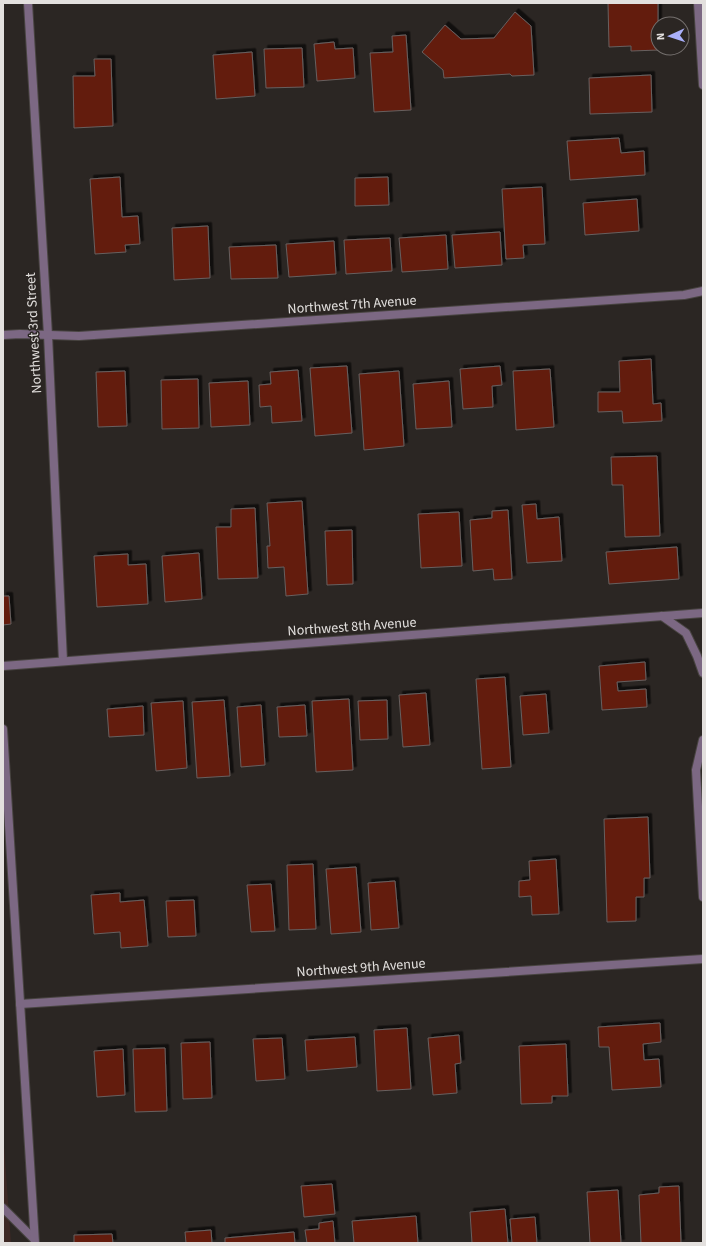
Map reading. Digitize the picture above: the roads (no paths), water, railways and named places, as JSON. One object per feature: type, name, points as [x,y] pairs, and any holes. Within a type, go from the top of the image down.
[{"type":"street","name":"Northwest 3rd Street","points":[[28,3],[48,335],[63,662]]},
{"type":"street","points":[[698,3],[703,85]]},
{"type":"street","name":"Northwest 7th Avenue","points":[[3,335],[20,334],[79,336],[676,296],[703,291]]},
{"type":"street","name":"Northwest 8th Avenue","points":[[3,666],[703,613]]},
{"type":"street","points":[[662,616],[686,633],[703,673]]},
{"type":"street","points":[[3,729],[34,1241]]},
{"type":"street","points":[[703,740],[696,770],[703,897]]},
{"type":"street","name":"Northwest 9th Avenue","points":[[20,1004],[703,959]]},
{"type":"street","points":[[3,1208],[34,1241]]}]
